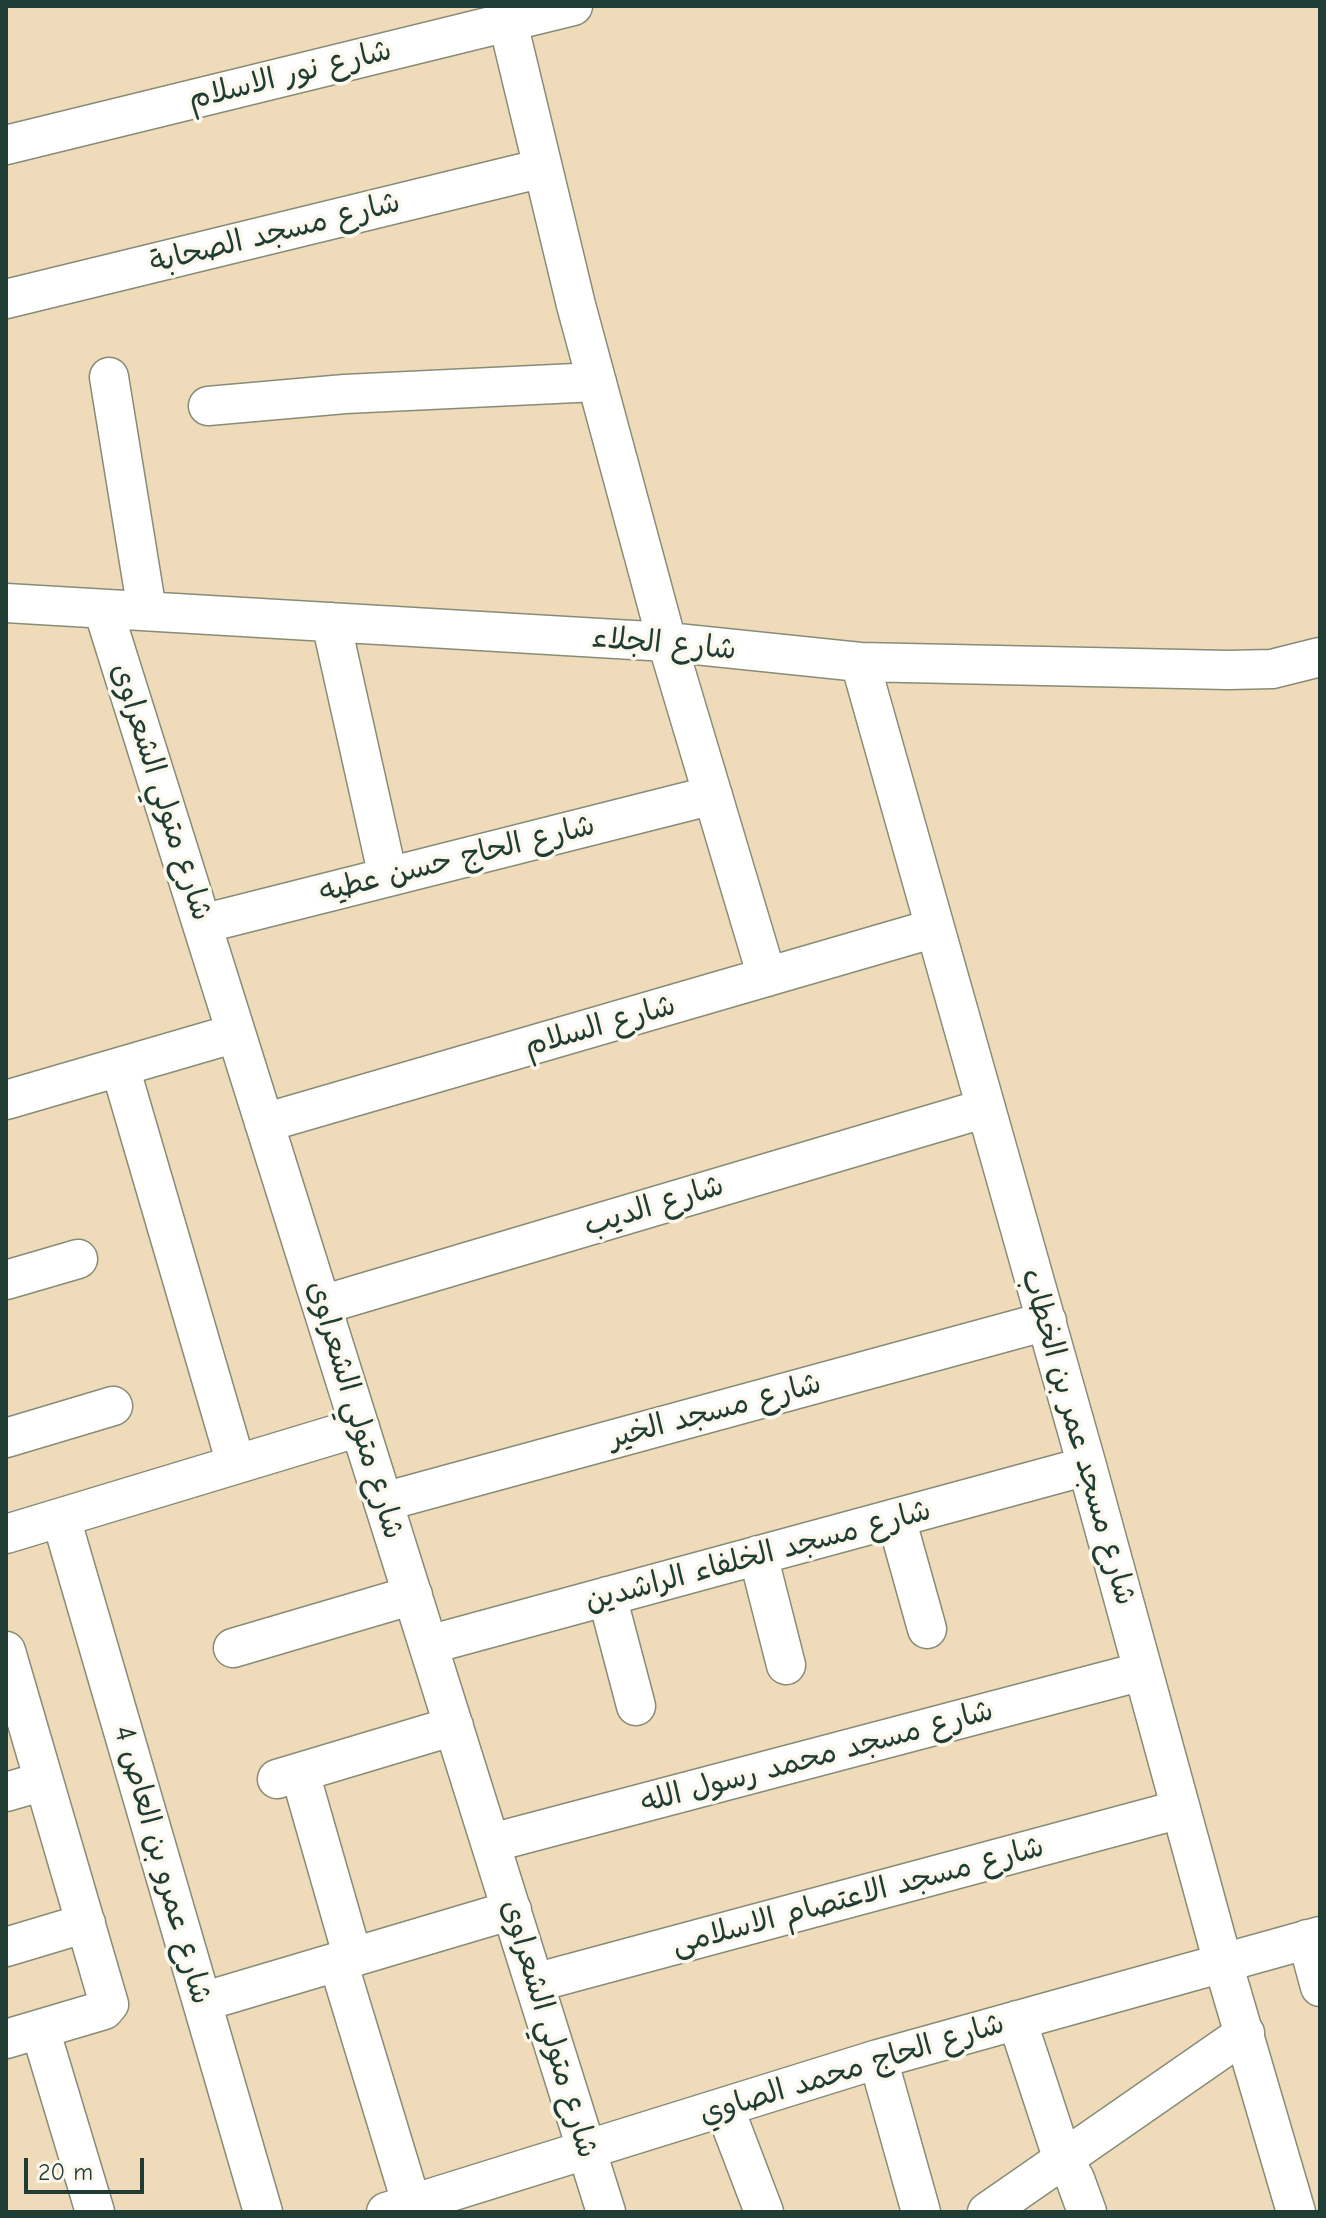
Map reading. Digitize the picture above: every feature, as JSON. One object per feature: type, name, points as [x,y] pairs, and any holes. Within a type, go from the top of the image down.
[{"type":"street","name":"شارع نور الاسلام","points":[[6,145],[506,14],[573,6]]},
{"type":"street","points":[[506,14],[597,382],[667,642],[767,977]]},
{"type":"street","name":"شارع مسجد الصحابة","points":[[6,299],[543,168]]},
{"type":"street","points":[[109,377],[147,611]]},
{"type":"street","points":[[208,406],[345,394],[597,382]]},
{"type":"street","name":"شارع الجلاء","points":[[6,603],[667,642],[860,662],[1228,670],[1272,669],[1320,657]]},
{"type":"street","name":"شارع متولي الشعراوى","points":[[103,609],[606,2212]]},
{"type":"street","points":[[331,622],[388,877]]},
{"type":"street","name":"شارع مسجد عمر بن الخطاب","points":[[860,662],[1047,1321],[1223,1963],[1296,2212]]},
{"type":"street","name":"شارع الحاج حسن عطيه","points":[[202,924],[713,795]]},
{"type":"street","name":"شارع السلام","points":[[264,1123],[935,928]]},
{"type":"street","points":[[6,1100],[236,1033]]},
{"type":"street","points":[[120,1067],[236,1464]]},
{"type":"street","name":"شارع الديب","points":[[322,1305],[986,1108]]},
{"type":"street","points":[[6,1280],[78,1259]]},
{"type":"street","name":"شارع مسجد الخير","points":[[383,1502],[1047,1321]]},
{"type":"street","points":[[6,1438],[113,1406]]},
{"type":"street","points":[[6,1534],[360,1427]]},
{"type":"street","name":"شارع مسجد الخلفاء الراشدين","points":[[428,1645],[1087,1466]]},
{"type":"street","name":"شارع عمرو بن العاص 4","points":[[61,1518],[263,2212]]},
{"type":"street","points":[[896,1518],[927,1629]]},
{"type":"street","points":[[758,1555],[786,1665]]},
{"type":"street","points":[[233,1648],[413,1595]]},
{"type":"street","points":[[607,1596],[636,1706]]},
{"type":"street","points":[[6,1653],[108,2006],[104,2010],[23,2034],[95,2212]]},
{"type":"street","name":"شارع مسجد محمد رسول الله","points":[[491,1843],[1143,1671]]},
{"type":"street","points":[[404,2209],[346,1960],[287,1776],[454,1726]]},
{"type":"street","points":[[6,1792],[44,1781]]},
{"type":"street","name":"شارع مسجد الاعتصام الاسلامى","points":[[534,1983],[1181,1809]]},
{"type":"street","points":[[202,2002],[512,1910]]},
{"type":"street","points":[[6,1947],[86,1923]]},
{"type":"street","points":[[1314,1938],[1320,1987]]},
{"type":"street","name":"شارع الحاج محمد الصاوي","points":[[404,2209],[878,2059],[1314,1938]]},
{"type":"street","points":[[1017,2020],[1063,2160],[1075,2179],[1087,2212]]},
{"type":"street","points":[[987,2212],[1245,2033]]},
{"type":"street","points":[[878,2059],[921,2212]]},
{"type":"street","points":[[724,2107],[764,2212]]}]
